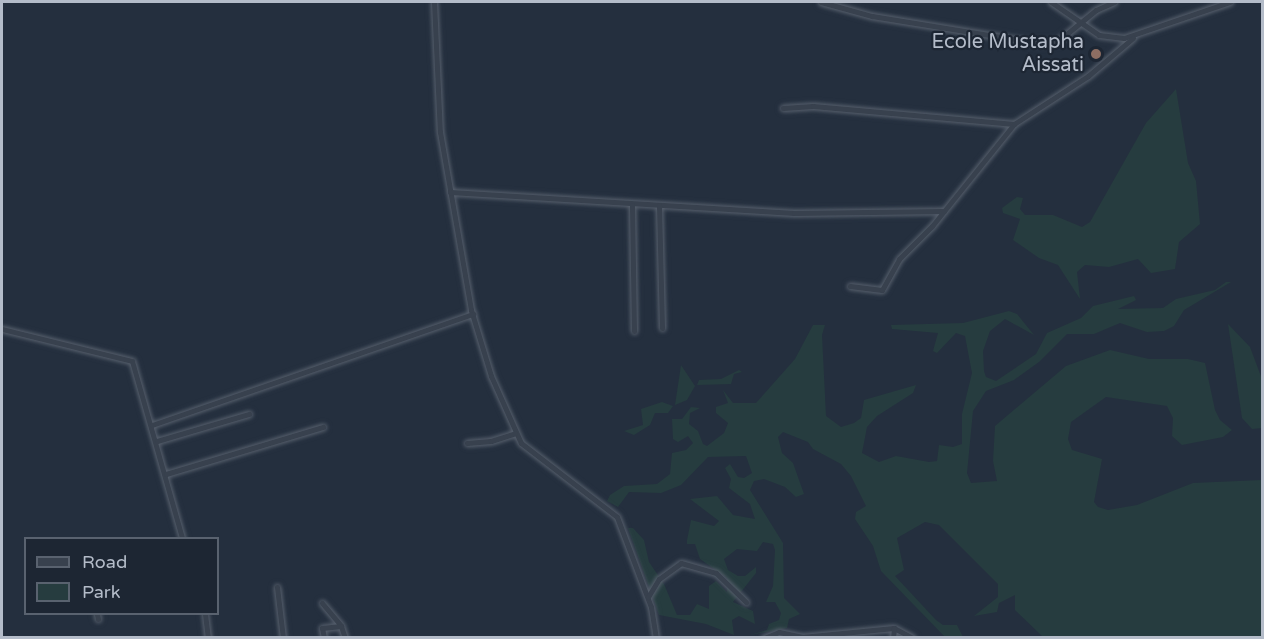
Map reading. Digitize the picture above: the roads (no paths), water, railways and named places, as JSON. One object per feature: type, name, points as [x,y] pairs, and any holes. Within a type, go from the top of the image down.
[{"type":"street","points":[[434,2],[437,105],[450,192],[473,314],[491,376],[515,433],[532,453],[613,512],[648,597],[656,638]]},
{"type":"street","points":[[821,2],[872,16],[1038,43],[1058,41],[1081,24],[1101,4],[1114,2]]},
{"type":"street","points":[[1051,2],[1099,35],[1133,38]]},
{"type":"street","points":[[850,286],[882,290],[899,260],[944,212],[1014,124],[1088,76],[1133,38],[1230,2]]},
{"type":"street","points":[[783,108],[813,106],[1014,124]]},
{"type":"street","points":[[450,192],[632,205],[794,213],[944,212]]},
{"type":"street","points":[[632,205],[634,331]]},
{"type":"street","points":[[659,205],[662,328]]},
{"type":"street","points":[[152,425],[473,314]]},
{"type":"street","points":[[2,329],[132,361],[157,441],[182,537]]},
{"type":"street","points":[[157,441],[249,414]]},
{"type":"street","points":[[166,474],[322,427]]},
{"type":"street","points":[[467,443],[491,441],[515,433]]},
{"type":"street","points":[[648,597],[659,579],[681,563],[716,573],[746,602]]},
{"type":"street","points":[[277,587],[283,638]]},
{"type":"street","points":[[322,603],[342,626],[345,638]]},
{"type":"street","points":[[205,615],[208,638]]},
{"type":"street","points":[[324,638],[322,628],[342,626]]},
{"type":"street","points":[[894,628],[894,638]]},
{"type":"street","points":[[764,638],[779,632],[802,637],[894,628],[913,638]]},
{"type":"place","name":"Ecole Mustapha Aissati","points":[[1096,54]]}]
